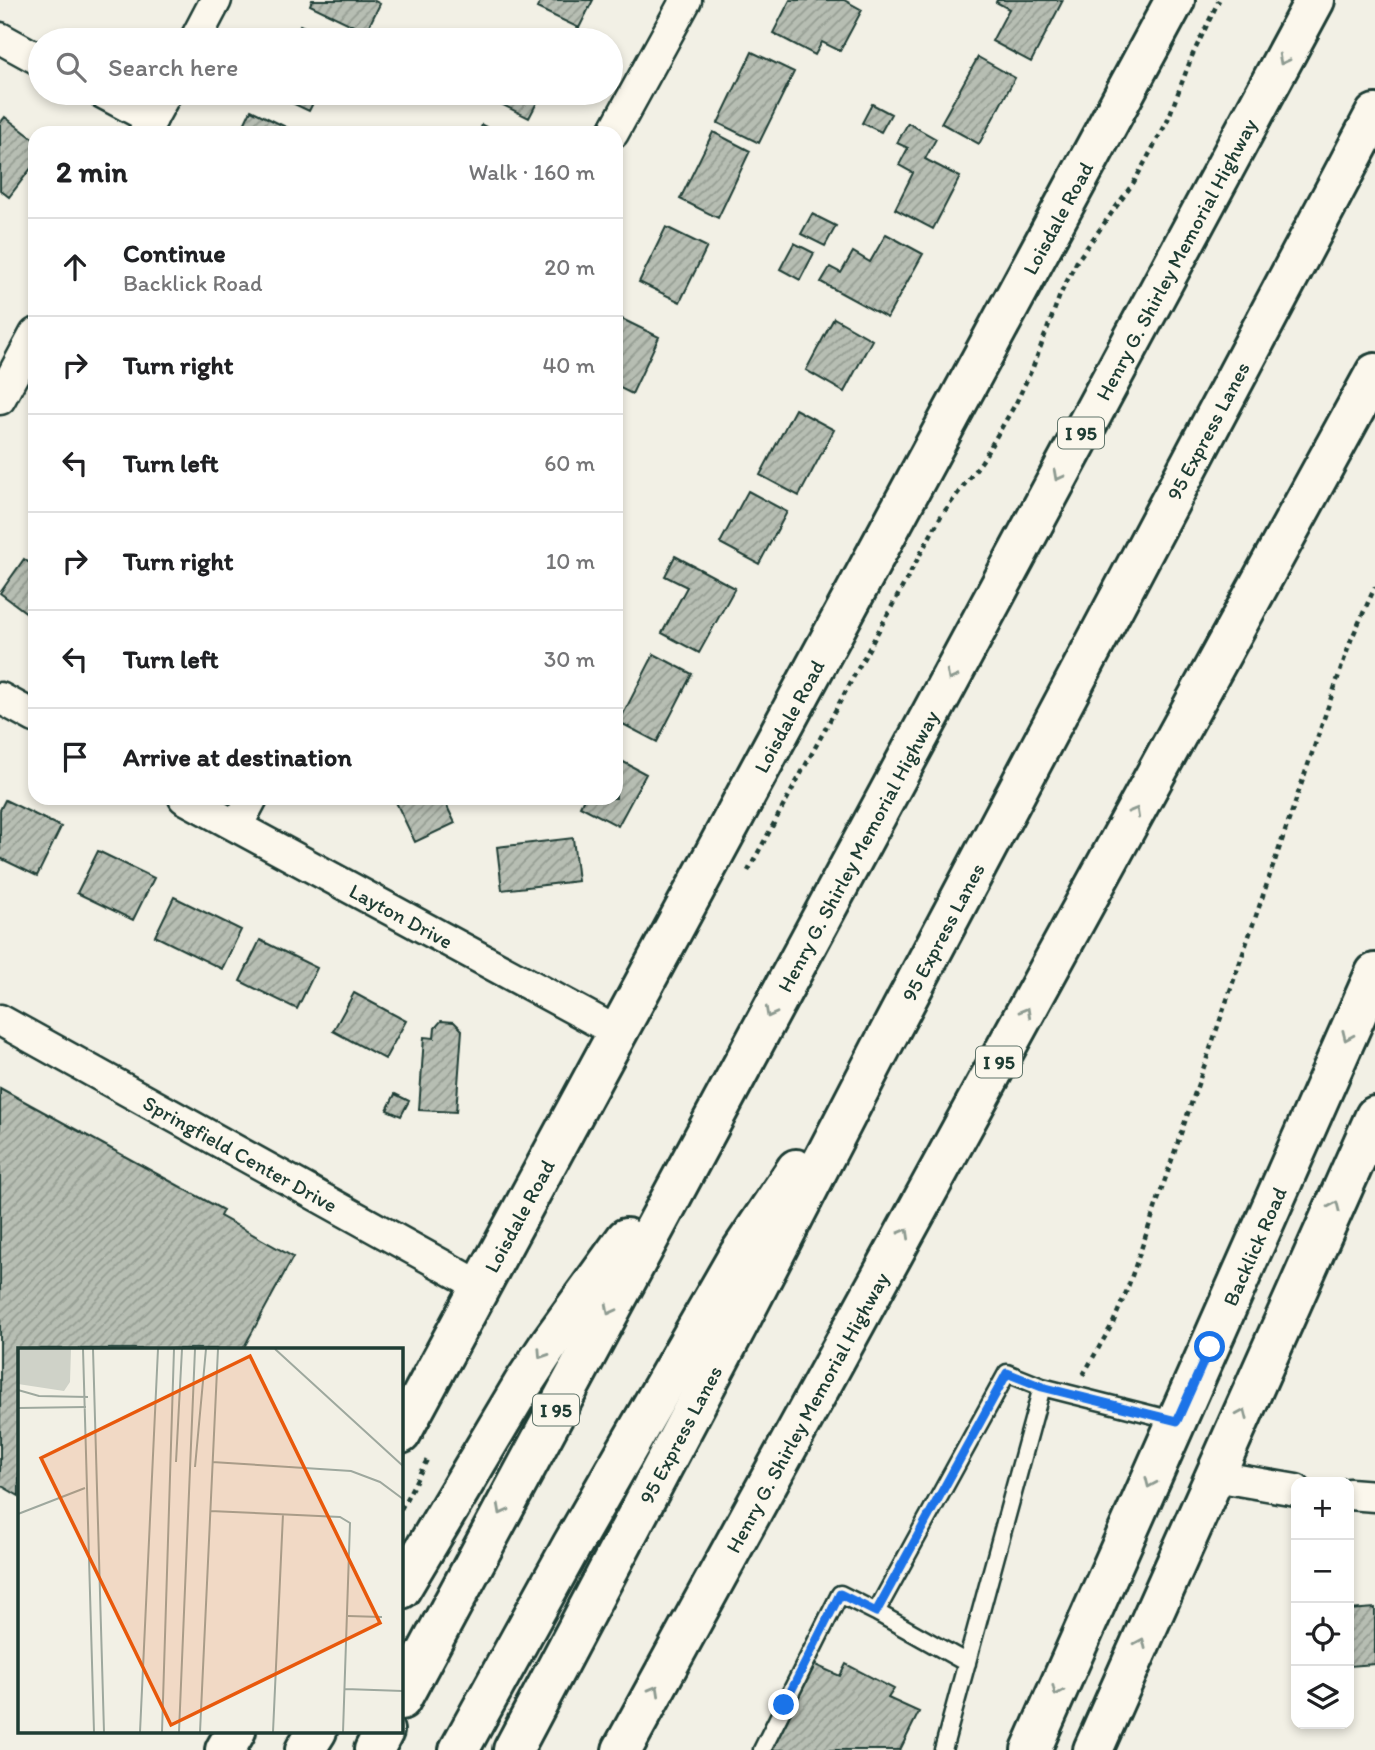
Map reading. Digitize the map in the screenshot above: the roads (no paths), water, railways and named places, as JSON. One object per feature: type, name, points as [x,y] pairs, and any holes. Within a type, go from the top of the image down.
[{"type":"main road","name":"Loisdale Road","points":[[417,1441],[480,1286],[1175,0]]},
{"type":"main road","name":"Henry G. Shirley Memorial Highway","points":[[402,1698],[1315,0]]},
{"type":"main road","name":"95 Express Lanes","points":[[513,1750],[1375,114]]},
{"type":"main road","name":"Henry G. Shirley Memorial Highway","points":[[622,1750],[1375,373]]},
{"type":"main road","name":"Backlick Road","points":[[1031,1750],[1375,973]]},
{"type":"main road","points":[[459,1750],[572,1545],[739,1254],[880,1050]]},
{"type":"main road","points":[[1093,1750],[1375,1116]]},
{"type":"main road","points":[[402,1587],[550,1343],[712,1120]]},
{"type":"main road","points":[[225,1750],[235,1732]]},
{"type":"main road","points":[[305,1750],[316,1732]]},
{"type":"main road","points":[[374,1750],[383,1732]]},
{"type":"street","points":[[201,28],[216,0]]},
{"type":"street","points":[[617,126],[686,0]]},
{"type":"street","points":[[0,38],[28,53]]},
{"type":"street","points":[[119,105],[148,126],[159,105]]},
{"type":"street","points":[[0,399],[28,347]]},
{"type":"street","points":[[0,698],[28,713]]},
{"type":"street","name":"Layton Drive","points":[[197,805],[617,1032]]},
{"type":"street","points":[[237,826],[248,805]]},
{"type":"street","name":"Springfield Center Drive","points":[[0,1020],[480,1286]]},
{"type":"street","points":[[1215,1476],[1291,1489]]},
{"type":"street","points":[[1354,1494],[1375,1496]]},
{"type":"lane","points":[[876,1612],[1007,1373],[1042,1387],[1177,1421]]},
{"type":"lane","points":[[943,1750],[1042,1387]]},
{"type":"lane","points":[[762,1750],[840,1594],[967,1663]]}]
